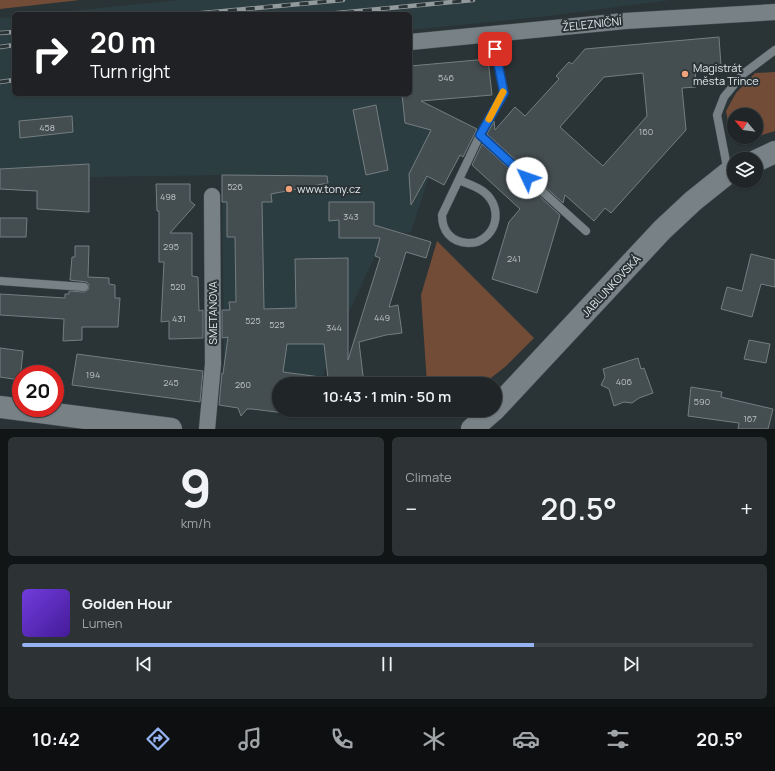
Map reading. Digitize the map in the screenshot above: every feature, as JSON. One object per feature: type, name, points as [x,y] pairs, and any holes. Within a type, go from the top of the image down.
[{"type":"main road","points":[[763,158],[775,152]]},
{"type":"main road","name":"JABLUNKOVSKÁ","points":[[502,402],[662,230],[693,201],[727,175]]},
{"type":"main road","points":[[0,407],[171,429]]},
{"type":"main road","name":"JABLUNKOVSKÁ","points":[[472,429],[487,417]]},
{"type":"street","name":"ŽELEZNIČNÍ","points":[[412,42],[625,20],[775,12]]},
{"type":"street","name":"SMETANOVA","points":[[206,429],[213,364],[212,196]]},
{"type":"lane","points":[[459,180],[482,190],[491,199],[496,209],[494,225],[491,232],[476,243],[454,240],[448,235],[442,223],[442,215],[480,135],[504,93],[492,34]]},
{"type":"lane","points":[[727,156],[717,115],[724,97],[743,74],[775,50]]},
{"type":"lane","points":[[480,135],[586,231]]},
{"type":"lane","points":[[0,281],[84,287]]},
{"type":"shaded area","points":[[0,0],[80,0],[0,9]]},
{"type":"shaded area","points":[[180,0],[671,0],[540,17],[412,30],[412,12],[60,12]]},
{"type":"shaded area","points":[[12,17],[12,96],[403,96],[403,103],[438,115],[460,120],[429,177],[411,232],[405,233],[383,228],[375,256],[347,316],[322,377],[283,372],[284,368],[224,364],[222,175],[90,177],[90,182],[0,186],[0,18]]},
{"type":"shaded area","points":[[775,72],[775,131],[763,135],[763,108],[728,108],[736,93],[755,73]]},
{"type":"shaded area","points":[[437,241],[534,338],[505,367],[492,377],[427,377],[421,295]]},
{"type":"building","points":[[719,37],[721,66],[695,68],[696,87],[682,88],[686,130],[611,213],[605,208],[594,221],[565,195],[563,203],[487,134],[494,121],[495,130],[515,107],[525,116],[559,79],[556,76],[569,62],[572,64],[585,49]],"holes":[[[643,73],[647,116],[603,166],[560,127],[604,77]]]},
{"type":"building","points":[[488,59],[492,95],[421,101],[477,129],[463,157],[460,155],[444,185],[427,176],[411,205],[409,174],[431,130],[405,123],[402,96],[412,96],[412,66]]},
{"type":"building","points":[[376,105],[388,170],[366,175],[353,110]]},
{"type":"building","points":[[72,116],[73,132],[20,138],[19,121]]},
{"type":"building","points":[[482,144],[560,215],[537,293],[492,279],[509,222],[520,209],[472,165]]},
{"type":"building","points":[[89,164],[89,212],[37,209],[37,191],[0,189],[0,169]]},
{"type":"building","points":[[222,175],[327,176],[328,183],[271,194],[272,202],[262,202],[264,309],[296,308],[295,259],[348,258],[348,360],[380,258],[375,256],[380,238],[339,238],[339,220],[329,221],[329,202],[374,202],[374,225],[431,242],[426,258],[406,252],[389,307],[398,305],[402,333],[386,335],[359,342],[363,377],[328,377],[324,344],[287,344],[283,372],[320,377],[272,377],[272,411],[247,409],[241,416],[238,408],[219,405],[222,373],[223,374],[228,337],[222,338],[222,310],[230,310],[229,302],[236,302],[235,237],[227,237],[227,202],[222,202]]},
{"type":"building","points":[[156,184],[190,184],[190,201],[195,205],[170,233],[192,233],[192,276],[198,277],[199,311],[203,310],[203,338],[169,339],[169,321],[161,322],[164,262],[159,262],[159,211],[157,211]]},
{"type":"building","points":[[0,218],[27,218],[26,237],[0,237]]},
{"type":"building","points":[[75,246],[89,246],[88,277],[109,278],[109,284],[115,285],[115,298],[120,298],[118,327],[82,327],[82,340],[63,341],[64,319],[0,315],[0,294],[65,298],[65,294],[69,294],[69,291],[84,292],[88,290],[89,285],[87,282],[70,280],[72,257],[75,257]]},
{"type":"building","points":[[751,254],[775,260],[775,287],[761,284],[752,317],[721,309],[727,287],[742,291]]},
{"type":"building","points":[[749,340],[770,344],[766,363],[744,359]]},
{"type":"building","points":[[0,348],[23,351],[22,365],[12,365],[12,379],[0,377]]},
{"type":"building","points":[[77,354],[203,371],[200,402],[72,385]]},
{"type":"building","points":[[638,358],[641,369],[644,368],[653,393],[639,398],[632,403],[624,402],[614,406],[609,389],[601,385],[605,377],[603,369]]},
{"type":"building","points":[[691,387],[722,392],[721,397],[773,409],[768,429],[738,429],[739,423],[688,416]]},
{"type":"railway","points":[[214,12],[343,0]]},
{"type":"railway","points":[[348,12],[473,0]]},
{"type":"railway","points":[[0,33],[12,32]]},
{"type":"railway","points":[[0,47],[12,45]]},
{"type":"railway","points":[[0,82],[12,80]]},
{"type":"slow traffic","points":[[489,119],[504,93],[503,92]]},
{"type":"place","name":"Magistrát města Třince","points":[[685,74]]},
{"type":"place","name":"www.tony.cz","points":[[289,189]]},
{"type":"route","points":[[495,49],[504,93],[480,135],[527,178]]}]
